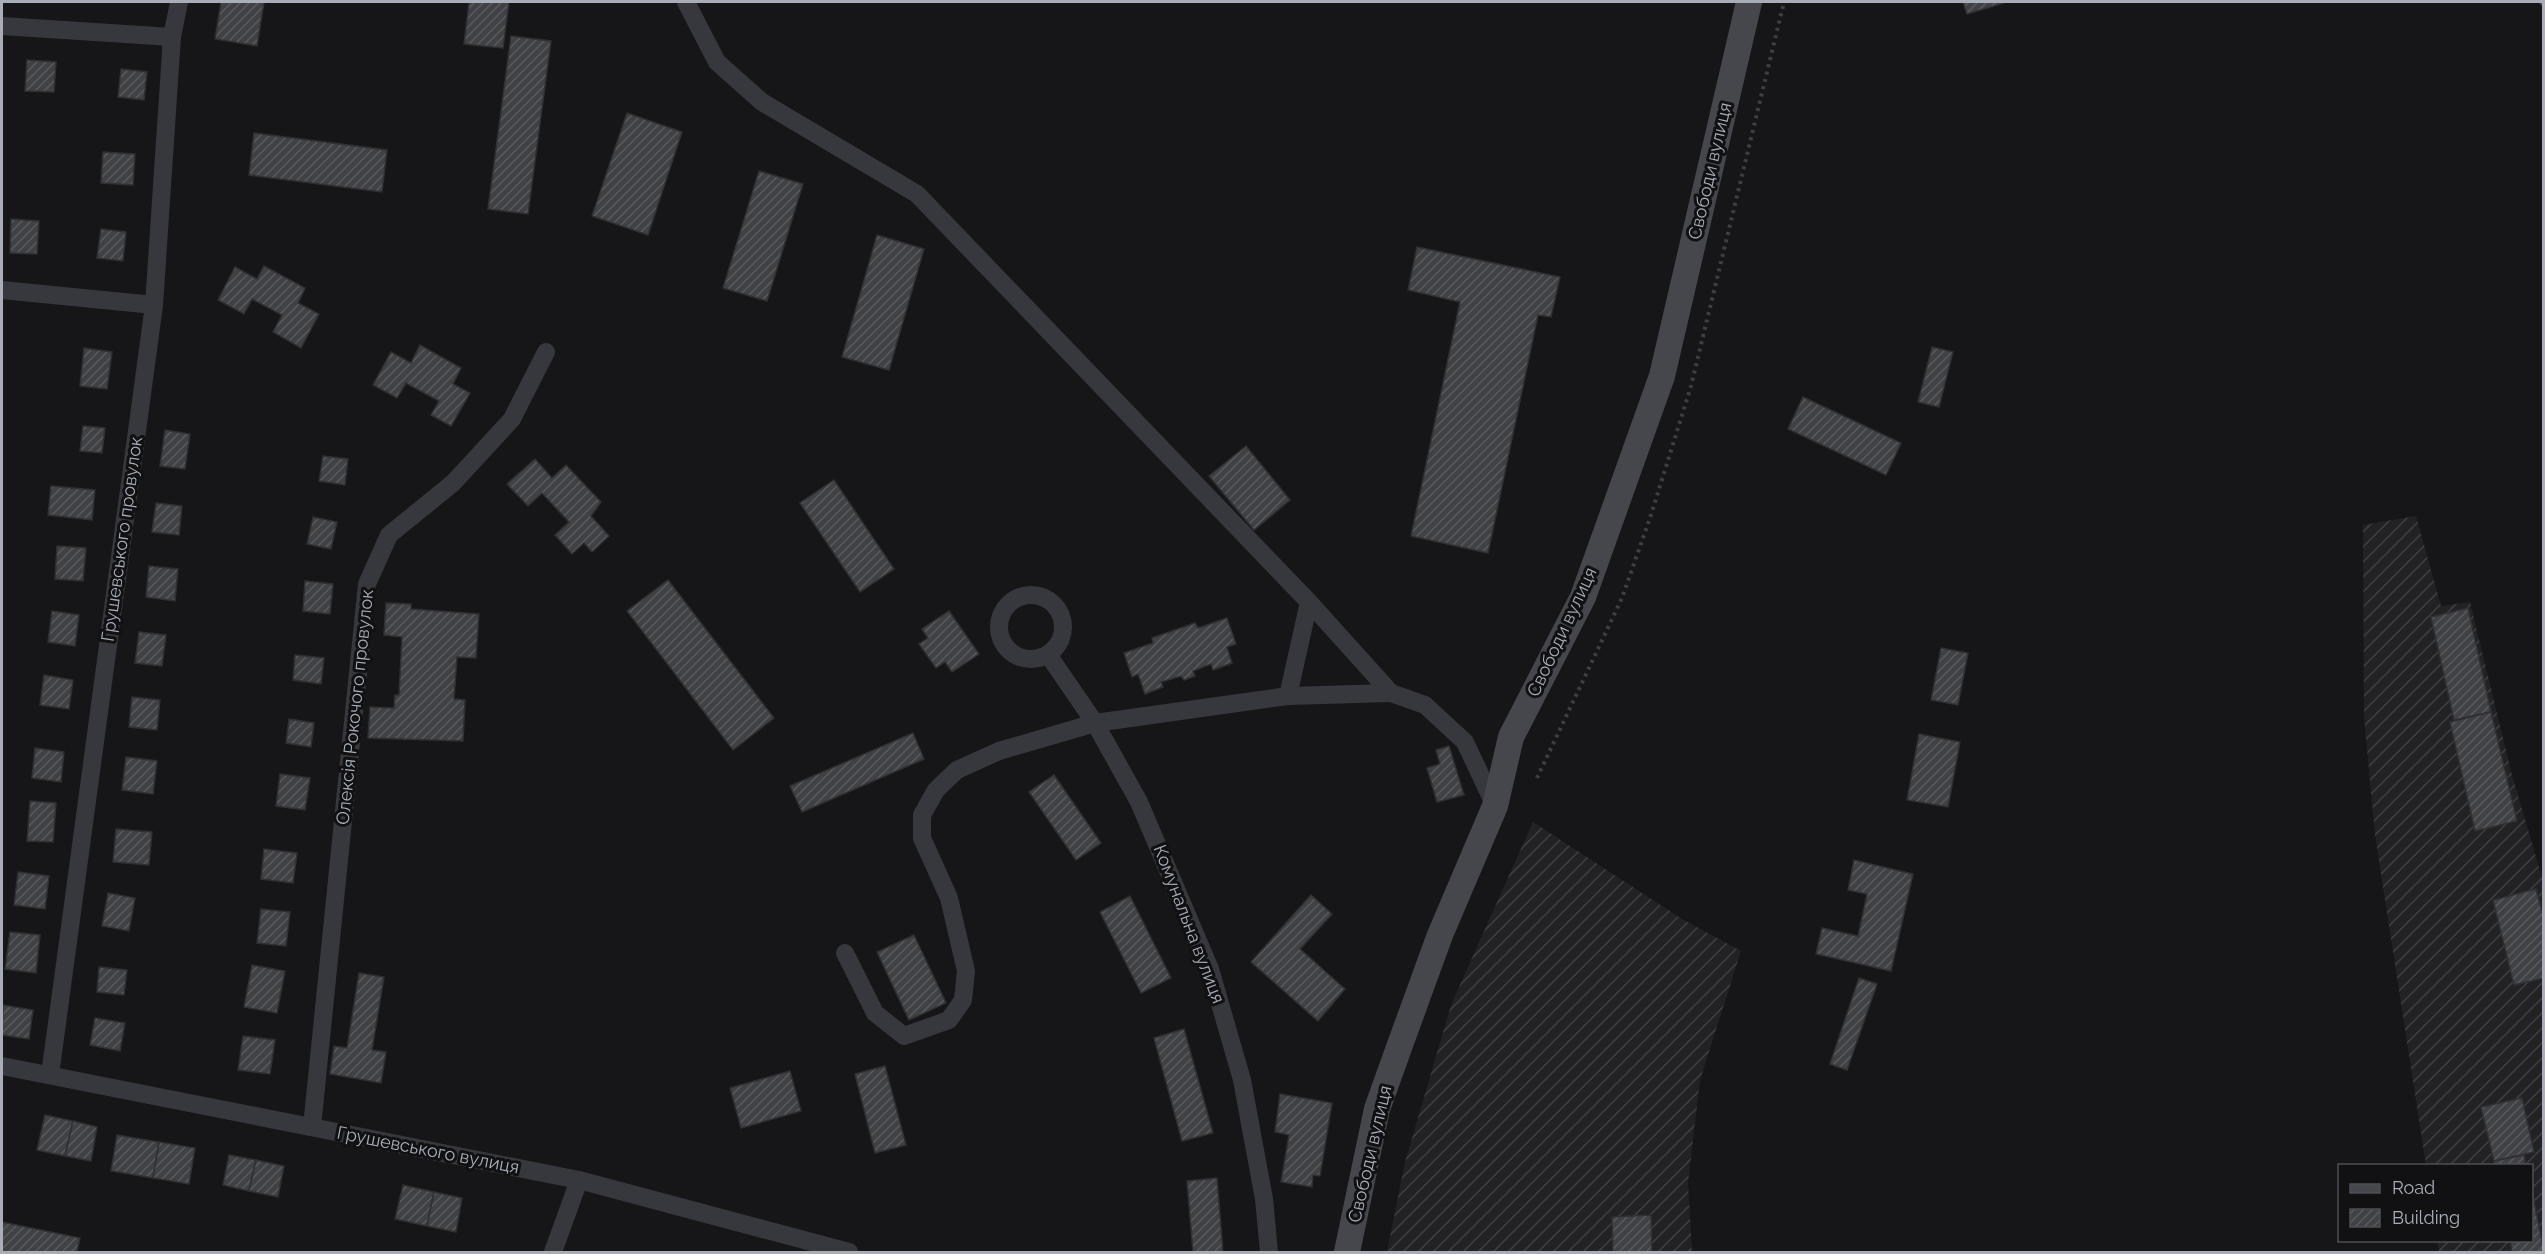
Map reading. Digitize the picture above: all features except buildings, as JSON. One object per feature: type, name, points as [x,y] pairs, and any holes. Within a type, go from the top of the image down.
[{"type":"main road","name":"Свободи вулиця","points":[[1347,1252],[1377,1109],[1440,935],[1495,806],[1511,737],[1583,597],[1662,376],[1749,2]]},
{"type":"street","name":"Грушевського провулок","points":[[50,1075],[154,305],[172,37],[179,2]]},
{"type":"street","points":[[686,2],[717,62],[762,102],[917,194],[1310,602],[1391,693]]},
{"type":"street","points":[[2,26],[172,37]]},
{"type":"street","points":[[2,290],[154,305]]},
{"type":"street","name":"Олексія Рокочого провулок","points":[[312,1127],[367,584],[389,535],[453,483],[512,419],[546,352]]},
{"type":"street","points":[[1288,696],[1310,602]]},
{"type":"street","name":"Комунальна вулиця","points":[[1049,656],[1095,723],[1140,802],[1210,969],[1242,1080],[1264,1199],[1269,1252]]},
{"type":"street","points":[[845,953],[874,1013],[904,1036],[949,1020],[963,1000],[966,971],[949,898],[922,838],[922,815],[936,790],[957,770],[999,751],[1095,723],[1288,696],[1391,693],[1425,705],[1465,742],[1495,806]]},
{"type":"street","name":"Грушевського вулиця","points":[[2,1066],[579,1180],[849,1252]]},
{"type":"street","points":[[553,1252],[579,1180]]},
{"type":"shaded area","points":[[2416,516],[2441,606],[2470,602],[2512,775],[2543,881],[2543,1252],[2439,1252],[2437,1242],[2533,1242],[2533,1164],[2426,1164],[2375,835],[2364,717],[2363,525]]},
{"type":"shaded area","points":[[1533,822],[1682,919],[1741,951],[1700,1080],[1688,1183],[1692,1252],[1387,1252],[1405,1162],[1451,1005]]}]
